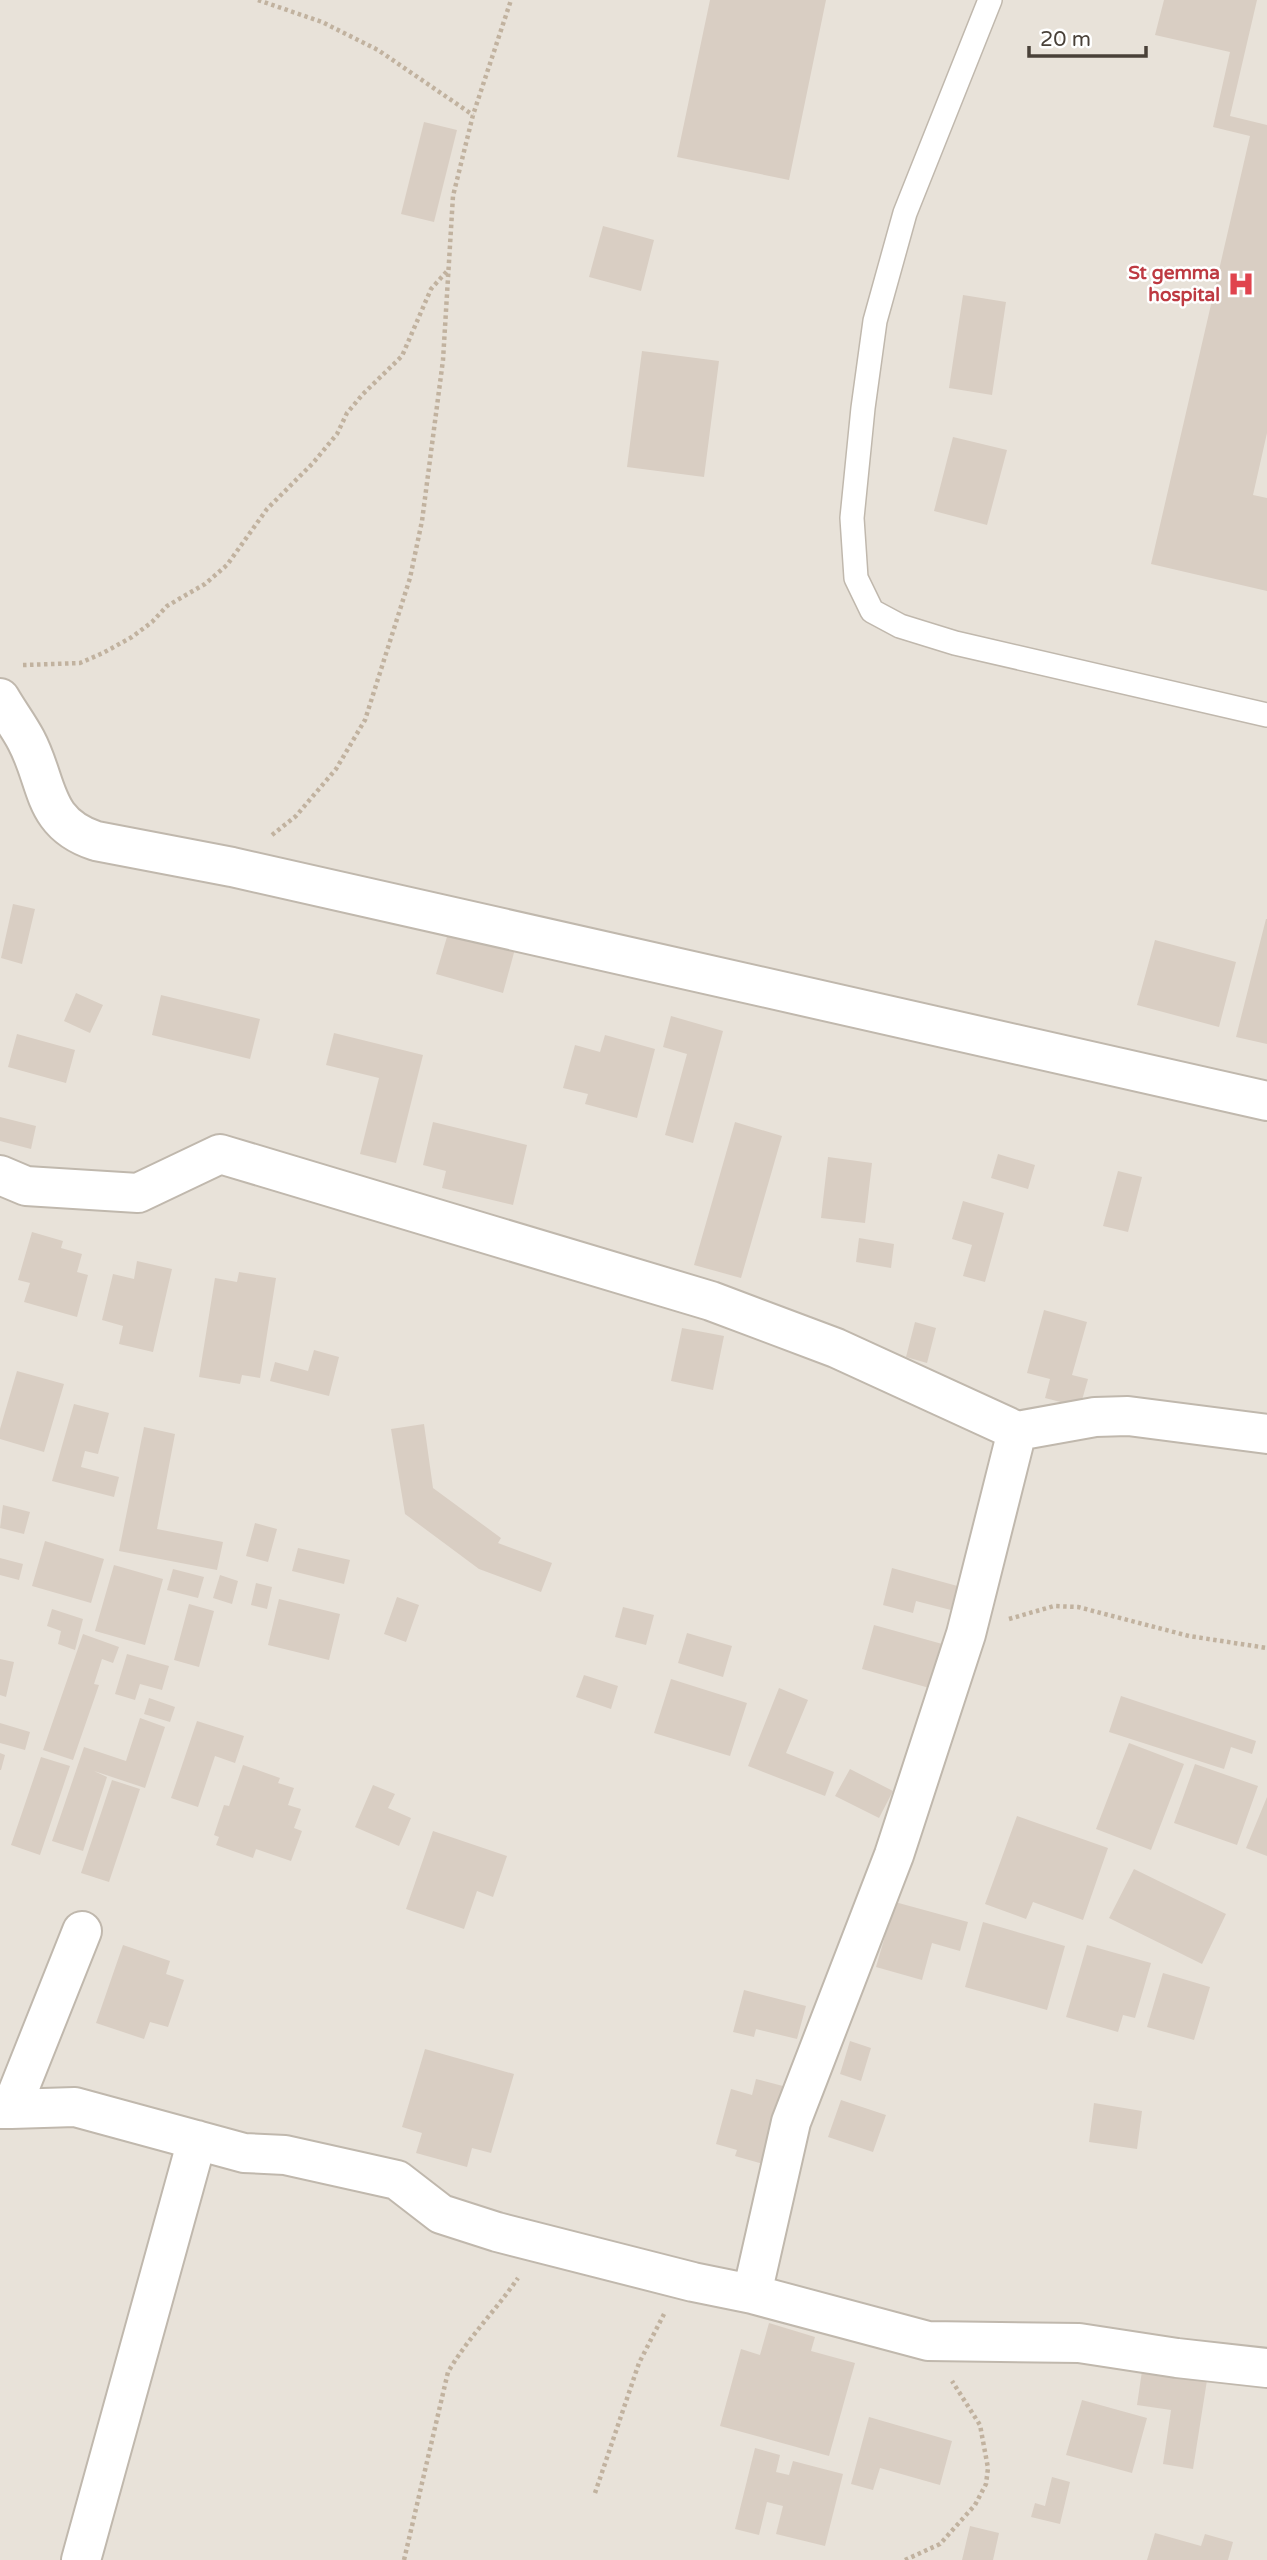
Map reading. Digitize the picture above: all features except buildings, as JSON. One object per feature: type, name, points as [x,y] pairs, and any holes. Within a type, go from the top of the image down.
[{"type":"street","points":[[6,682],[52,808],[77,835],[232,867],[1267,1101]]},
{"type":"street","points":[[0,1175],[26,1186],[138,1193],[220,1154],[711,1301],[836,1348],[1017,1431],[1095,1417],[1128,1416],[1267,1434]]},
{"type":"street","points":[[752,2294],[791,2122],[894,1855],[966,1634],[1017,1431]]},
{"type":"street","points":[[82,1931],[5,2109],[75,2107],[244,2153],[285,2155],[397,2180],[441,2214],[497,2232],[693,2283],[752,2294],[928,2341],[1079,2343],[1267,2368]]},
{"type":"street","points":[[81,2560],[197,2140]]},
{"type":"lane","points":[[990,0],[905,213],[875,321],[852,518],[856,578],[872,611],[900,626],[955,643],[1267,715]]},
{"type":"path","points":[[258,0],[322,22],[378,50],[473,115]]},
{"type":"path","points":[[232,867],[296,816],[336,769],[365,720],[410,578],[422,521],[443,360],[453,196],[473,115],[511,0]]},
{"type":"path","points":[[6,682],[80,663],[103,653],[132,637],[167,606],[212,578],[226,565],[267,509],[313,463],[337,434],[347,413],[363,394],[402,356],[431,289],[449,270]]},
{"type":"path","points":[[966,1634],[1028,1612],[1054,1606],[1078,1607],[1189,1636],[1267,1648]]},
{"type":"path","points":[[404,2560],[448,2372],[460,2351],[519,2277]]},
{"type":"path","points":[[595,2493],[639,2363],[663,2315],[693,2283]]},
{"type":"path","points":[[905,2560],[940,2544],[958,2525],[975,2505],[986,2484],[988,2468],[980,2425],[928,2341]]},
{"type":"shaded area","points":[[0,0],[1267,0],[1267,2560],[0,2560]]},
{"type":"place","name":"St gemma hospital","points":[[1241,284]]}]
